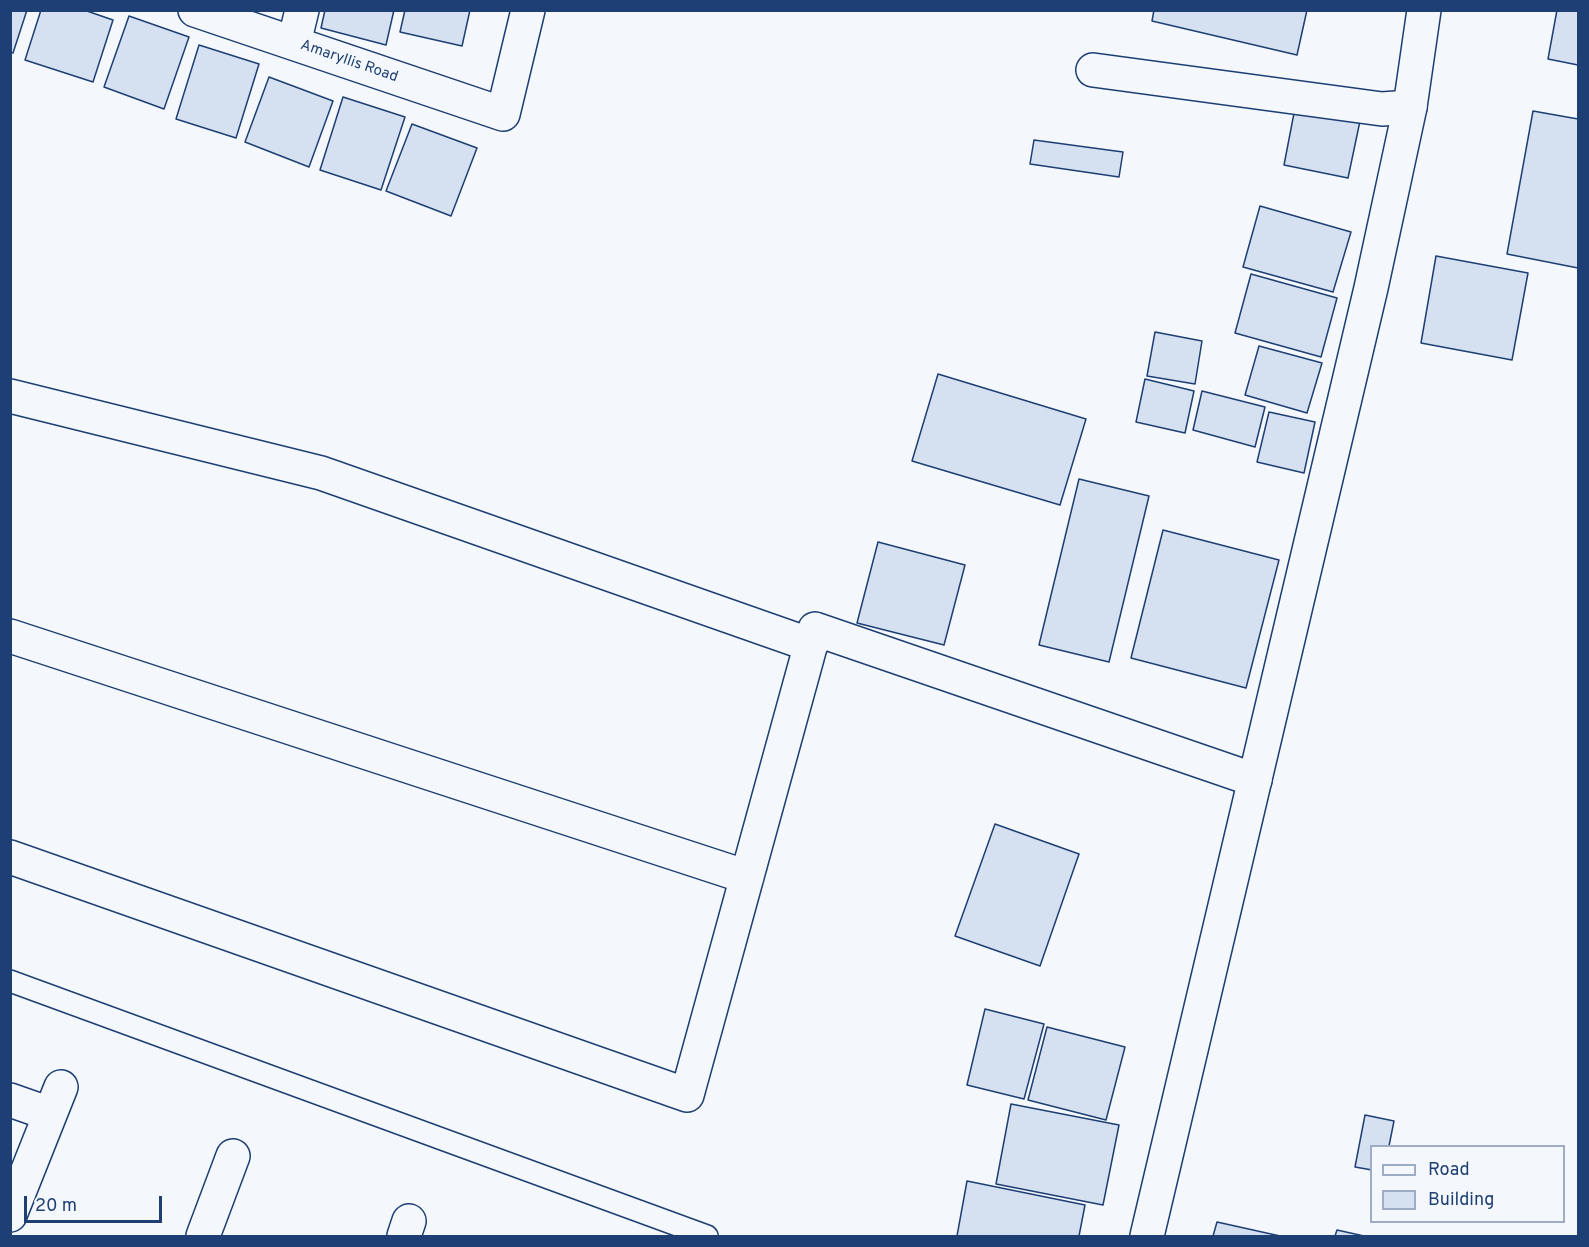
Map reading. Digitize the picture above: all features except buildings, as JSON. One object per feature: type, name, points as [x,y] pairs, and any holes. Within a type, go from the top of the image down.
[{"type":"street","name":"Amaryllis Road","points":[[195,10],[503,114],[528,10]]},
{"type":"street","points":[[294,43],[302,10]]},
{"type":"street","points":[[1147,1236],[1371,288],[1410,107],[1424,10]]},
{"type":"street","points":[[1093,70],[1382,109],[1410,107]]},
{"type":"street","points":[[10,396],[321,473],[811,645]]},
{"type":"street","points":[[10,857],[687,1095],[815,629],[1255,780]]},
{"type":"street","points":[[10,636],[747,877]]},
{"type":"street","points":[[10,1100],[55,1101],[10,1215]]},
{"type":"street","points":[[203,1236],[233,1156]]},
{"type":"lane","points":[[10,981],[707,1236]]}]
